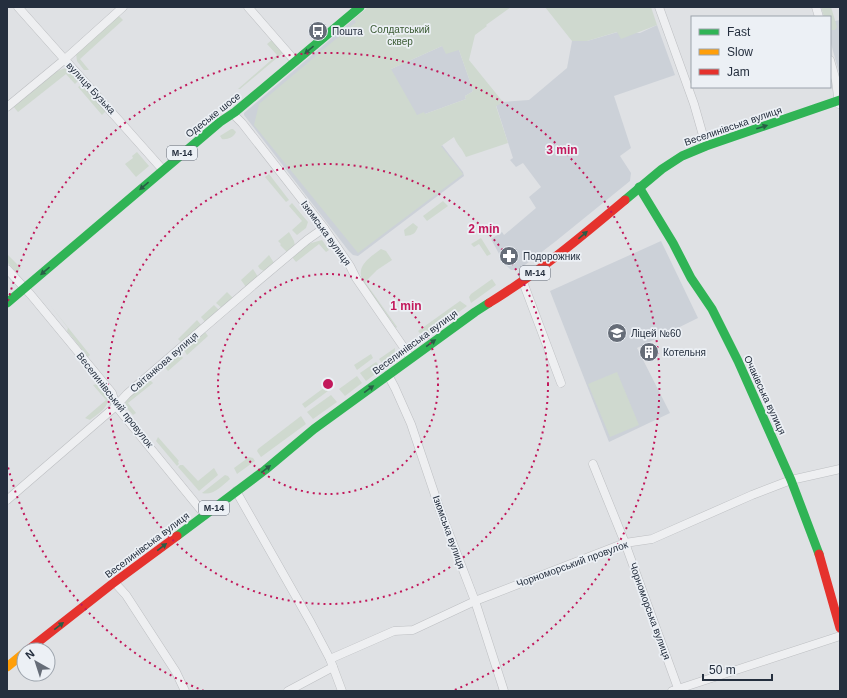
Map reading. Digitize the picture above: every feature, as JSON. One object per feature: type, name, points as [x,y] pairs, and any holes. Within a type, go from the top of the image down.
[{"type":"main road","name":"Одеське шосе","points":[[7,303],[220,122],[232,114],[360,7]]},
{"type":"main road","name":"Веселинівська вулиця","points":[[38,642],[115,582],[265,470],[314,429],[475,312],[523,282],[674,160],[706,146],[839,102]]},
{"type":"main road","name":"Очаківська вулиця","points":[[639,187],[669,237],[691,278],[712,309],[738,361],[791,480],[816,544],[840,628]]},
{"type":"main road","points":[[7,667],[16,660]]},
{"type":"street","name":"вулиця Бузька","points":[[18,7],[64,60],[108,106],[163,170]]},
{"type":"street","points":[[7,107],[64,60],[123,7]]},
{"type":"street","points":[[248,7],[295,61]]},
{"type":"street","points":[[659,7],[694,104],[706,146]]},
{"type":"street","points":[[831,64],[836,81],[839,102]]},
{"type":"street","name":"Ізюмська вулиця","points":[[232,114],[242,123],[324,228],[350,266],[356,278],[411,358]]},
{"type":"street","name":"Світанкова вулиця","points":[[7,500],[247,290],[307,240],[324,228]]},
{"type":"street","name":"Веселинівський провулок","points":[[7,269],[112,393],[116,406],[205,515]]},
{"type":"street","points":[[523,282],[561,383]]},
{"type":"street","name":"Ізюмська вулиця","points":[[388,375],[411,424],[440,510],[475,601],[504,691]]},
{"type":"street","name":"Чорноморська вулиця","points":[[593,464],[625,543],[676,690]]},
{"type":"street","name":"Чорноморський провулок","points":[[288,691],[331,663],[394,631],[413,630],[475,601],[625,543],[652,539],[752,495],[791,480],[840,469]]},
{"type":"street","points":[[236,491],[311,623],[331,663],[342,691]]},
{"type":"street","points":[[115,582],[126,595],[176,672],[185,691]]},
{"type":"street","points":[[676,690],[840,636]]},
{"type":"shaded area","points":[[354,19],[391,69],[442,46],[459,50],[473,90],[465,96],[466,99],[425,114],[441,146],[442,145],[463,172],[464,176],[358,256],[353,255],[348,250],[244,115],[244,113]]},
{"type":"shaded area","points":[[840,20],[840,76],[831,44],[831,22]]},
{"type":"shaded area","points":[[657,25],[675,75],[614,96],[631,148],[620,156],[631,173],[630,181],[521,268],[511,270],[504,263],[491,239],[502,232],[504,235],[536,208],[529,197],[541,187],[523,163],[516,167],[510,160],[513,158],[496,105],[503,102],[529,100],[567,68],[572,41],[587,41],[618,32],[640,33]]},
{"type":"shaded area","name":"Ліцей №60","points":[[661,241],[698,318],[637,348],[670,413],[609,442],[550,291]]},
{"type":"green space","name":"Солдатський сквер","points":[[368,7],[511,7],[475,35],[469,60],[503,102],[496,106],[508,143],[466,157],[454,137],[441,146],[463,174],[358,253],[254,125],[259,104],[356,22],[354,19]],"holes":[[[442,46],[446,54],[459,50],[473,90],[465,96],[466,99],[425,114],[424,112],[417,115],[391,69]]]},
{"type":"green space","points":[[545,7],[651,7],[657,25],[621,39],[617,32],[587,41],[572,41]]},
{"type":"green space","points":[[821,7],[831,7],[837,27],[835,30],[831,30],[831,16],[824,16]]},
{"type":"green space","points":[[118,15],[123,20],[80,59],[89,70],[84,70],[77,61],[76,53]]},
{"type":"green space","points":[[273,39],[284,52],[240,89],[238,89],[277,55],[267,44]]},
{"type":"green space","points":[[66,68],[79,80],[75,84],[66,74],[18,112],[13,106],[57,71]]},
{"type":"green space","points":[[83,84],[107,110],[102,115],[78,87]]},
{"type":"green space","points":[[231,129],[236,132],[234,135],[228,139],[222,139],[220,136]]},
{"type":"green space","points":[[137,152],[149,166],[136,177],[125,164],[133,158],[132,156]]},
{"type":"green space","points":[[269,174],[289,200],[286,202],[265,177]]},
{"type":"green space","points":[[443,201],[448,206],[427,221],[423,216]]},
{"type":"green space","points":[[292,203],[308,222],[306,228],[297,235],[292,230],[302,221],[289,206]]},
{"type":"green space","points":[[413,223],[418,227],[415,233],[405,236],[404,230]]},
{"type":"green space","points":[[289,232],[295,246],[287,252],[278,241]]},
{"type":"green space","points":[[481,238],[491,254],[487,256],[479,244],[474,247],[471,244]]},
{"type":"green space","points":[[322,240],[329,250],[326,252],[319,244],[296,262],[292,257],[308,244]]},
{"type":"green space","points":[[381,249],[386,251],[392,260],[377,270],[365,282],[397,327],[396,328],[361,277],[364,263]]},
{"type":"green space","points":[[7,254],[21,268],[16,272],[7,262]]},
{"type":"green space","points":[[269,255],[274,263],[264,271],[258,266]]},
{"type":"green space","points":[[253,269],[258,277],[246,287],[241,280]]},
{"type":"green space","points":[[492,279],[496,285],[471,303],[469,297],[471,294]]},
{"type":"green space","points":[[227,292],[234,299],[223,309],[216,303]]},
{"type":"green space","points":[[460,301],[467,306],[424,338],[418,331]]},
{"type":"green space","points":[[50,305],[90,355],[88,357],[67,331],[68,328]]},
{"type":"green space","points":[[214,305],[220,311],[206,323],[201,317]]},
{"type":"green space","points":[[197,320],[202,326],[181,342],[178,339]]},
{"type":"green space","points":[[205,332],[208,336],[187,355],[184,350]]},
{"type":"green space","points":[[395,348],[393,359],[385,367],[379,359]]},
{"type":"green space","points":[[180,354],[183,358],[168,371],[164,366]]},
{"type":"green space","points":[[371,354],[373,358],[357,370],[354,365]]},
{"type":"green space","points":[[376,362],[382,369],[366,381],[360,373]]},
{"type":"green space","points":[[617,372],[639,425],[610,437],[588,384]]},
{"type":"green space","points":[[357,376],[362,383],[345,396],[339,389]]},
{"type":"green space","points":[[149,379],[153,383],[128,403],[136,413],[133,415],[126,407],[125,401]]},
{"type":"green space","points":[[97,384],[107,397],[108,401],[105,407],[90,420],[85,418],[106,400],[93,385]]},
{"type":"green space","points":[[325,387],[328,391],[305,408],[302,404]]},
{"type":"green space","points":[[331,395],[337,402],[313,419],[307,412]]},
{"type":"green space","points":[[301,416],[306,424],[261,457],[257,451],[258,449]]},
{"type":"green space","points":[[158,437],[179,461],[177,466],[156,441]]},
{"type":"green space","points":[[249,457],[253,458],[255,461],[237,474],[234,468]]},
{"type":"green space","points":[[183,465],[198,481],[214,468],[218,475],[199,491],[178,467]]},
{"type":"green space","points":[[225,475],[230,479],[221,487],[214,492],[206,494],[202,493]]},
{"type":"traffic: fast","points":[[7,303],[220,122],[235,112],[360,7]]},
{"type":"traffic: fast","points":[[625,200],[662,169],[682,156],[706,146],[840,100]]},
{"type":"traffic: fast","points":[[639,187],[673,243],[691,278],[712,309],[738,361],[791,480],[819,554]]},
{"type":"traffic: fast","points":[[177,536],[265,470],[314,429],[489,303]]},
{"type":"traffic: slow","points":[[7,667],[16,660]]},
{"type":"traffic: jam","points":[[489,303],[542,267],[625,200]]},
{"type":"traffic: jam","points":[[38,642],[112,584],[177,536]]},
{"type":"traffic: jam","points":[[819,554],[840,628]]},
{"type":"place","name":"Пошта","points":[[318,31]]},
{"type":"place","name":"Подорожник","points":[[509,256]]},
{"type":"place","name":"Ліцей №60","points":[[617,333]]},
{"type":"place","name":"Котельня","points":[[649,352]]}]
